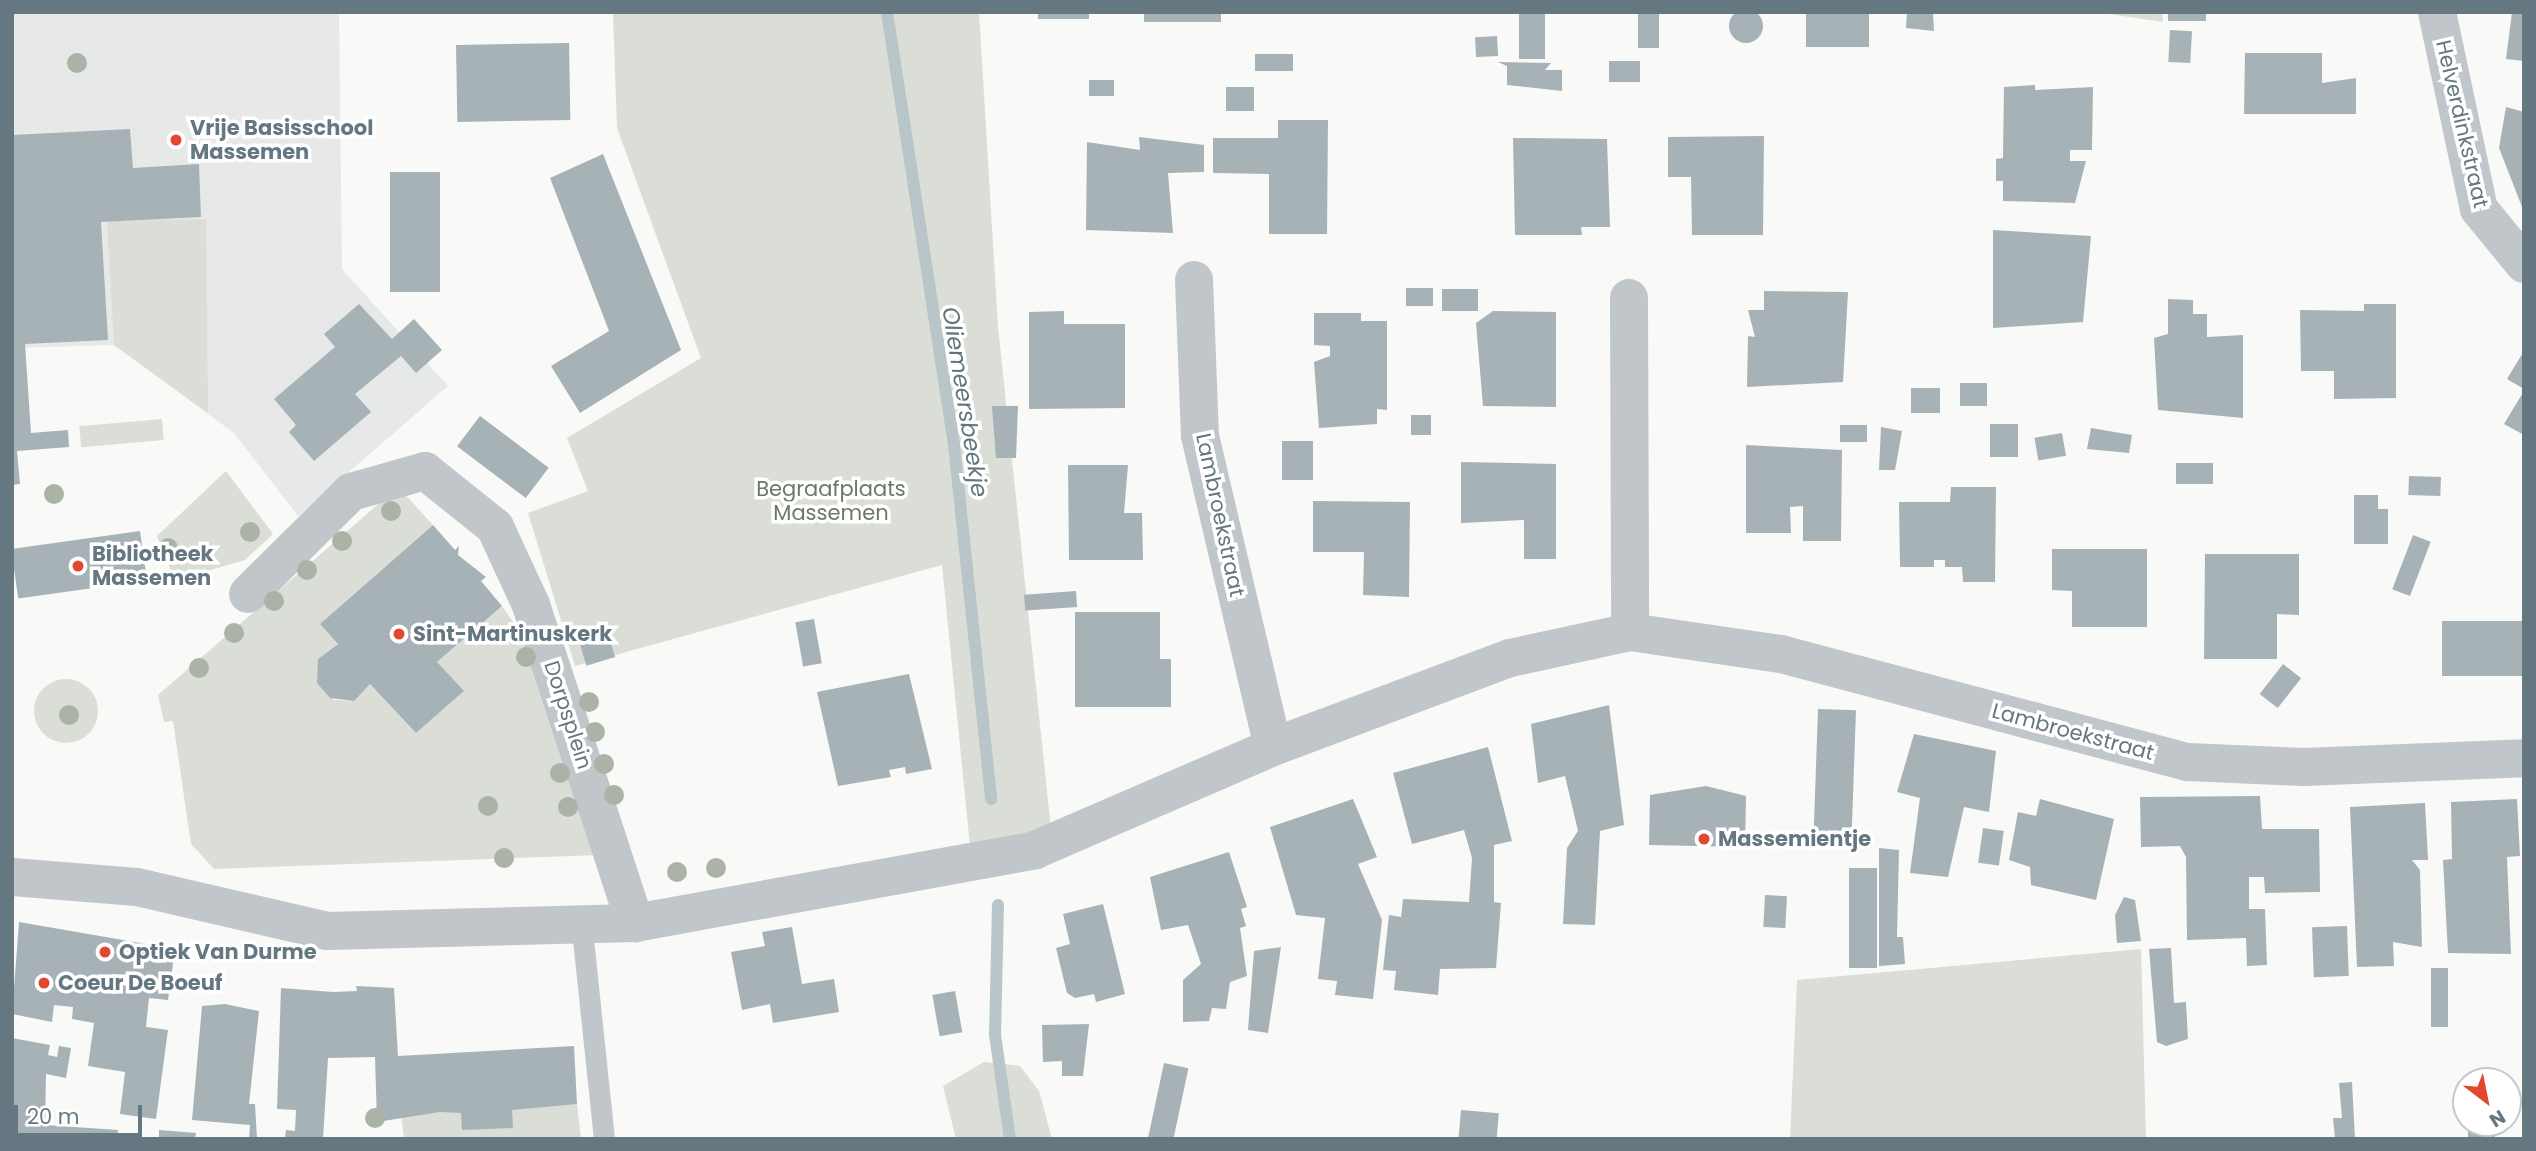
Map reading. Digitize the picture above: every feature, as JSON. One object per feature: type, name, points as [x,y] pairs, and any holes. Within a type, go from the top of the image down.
[{"type":"street","name":"Helverdinkstraat","points":[[2437,12],[2479,209],[2524,264]]},
{"type":"street","name":"Lambroekstraat","points":[[1194,280],[1200,436],[1273,747]]},
{"type":"street","points":[[1629,299],[1630,632]]},
{"type":"street","name":"Dorpsplein","points":[[248,594],[351,492],[425,471],[495,527],[531,605],[635,923]]},
{"type":"street","name":"Lambroekstraat","points":[[635,923],[1035,850],[1273,747],[1510,658],[1630,632],[1782,654],[2188,762],[2304,767],[2524,758]]},
{"type":"street","points":[[12,877],[137,887],[327,931],[513,931],[581,920],[635,923]]},
{"type":"lane","points":[[581,920],[604,1139]]},
{"type":"shaded area","name":"Vrije Basisschool Massemen","points":[[12,12],[339,12],[342,269],[448,386],[298,516],[234,433],[114,345],[12,348]]},
{"type":"green space","name":"Begraafplaats Massemen","points":[[613,12],[979,12],[998,327],[1051,829],[970,846],[942,565],[575,666],[528,513],[588,491],[567,438],[701,358],[617,128]]},
{"type":"green space","points":[[2096,12],[2162,12],[2163,22]]},
{"type":"green space","points":[[206,219],[208,413],[114,345],[107,221]]},
{"type":"green space","points":[[162,419],[164,440],[81,447],[79,426]]},
{"type":"green space","points":[[226,471],[273,534],[245,560],[175,580],[157,536]]},
{"type":"green space","points":[[398,487],[433,525],[320,624],[338,644],[319,658],[317,683],[334,700],[354,701],[370,684],[416,733],[463,692],[437,662],[502,606],[543,665],[601,855],[214,869],[191,844],[173,721],[164,722],[158,695]]},
{"type":"green space","points":[[66,679],[84,685],[92,693],[98,711],[92,729],[84,737],[66,743],[48,737],[40,729],[34,711],[40,693],[48,685]]},
{"type":"green space","points":[[2141,949],[2146,1139],[1790,1139],[1797,980]]},
{"type":"green space","points":[[984,1062],[1020,1066],[1039,1091],[1052,1139],[956,1139],[943,1086]]},
{"type":"green space","points":[[577,1104],[581,1139],[404,1139],[401,1114]]},
{"type":"building","points":[[1746,9],[1758,14],[1763,26],[1758,38],[1746,43],[1734,38],[1729,26],[1734,14]]},
{"type":"building","points":[[1038,12],[1089,12],[1089,19],[1038,19]]},
{"type":"building","points":[[1144,12],[1221,12],[1221,22],[1144,22]]},
{"type":"building","points":[[1519,12],[1545,12],[1545,59],[1519,59]]},
{"type":"building","points":[[1638,12],[1659,12],[1659,48],[1638,48]]},
{"type":"building","points":[[1806,12],[1869,12],[1869,47],[1806,47]]},
{"type":"building","points":[[1907,12],[1933,12],[1934,31],[1906,28]]},
{"type":"building","points":[[2168,12],[2206,12],[2206,21],[2168,21]]},
{"type":"building","points":[[2512,12],[2524,12],[2524,61],[2506,59]]},
{"type":"building","points":[[2170,30],[2192,31],[2190,63],[2168,62]]},
{"type":"building","points":[[1497,36],[1498,56],[1476,57],[1475,37]]},
{"type":"building","points":[[569,43],[570,120],[457,122],[456,45]]},
{"type":"building","points":[[2245,53],[2322,53],[2322,83],[2356,78],[2356,114],[2244,114]]},
{"type":"building","points":[[1255,54],[1293,54],[1293,71],[1255,71]]},
{"type":"building","points":[[1609,61],[1640,61],[1640,82],[1609,82]]},
{"type":"building","points":[[1498,62],[1551,63],[1545,70],[1562,70],[1562,91],[1507,85],[1507,66]]},
{"type":"building","points":[[1089,80],[1114,80],[1114,96],[1089,96]]},
{"type":"building","points":[[2035,85],[2035,90],[2093,87],[2092,150],[2070,150],[2070,161],[2086,161],[2075,203],[2003,201],[2003,181],[1996,181],[1996,159],[2003,158],[2004,87]]},
{"type":"building","points":[[1226,87],[1254,87],[1254,111],[1226,111]]},
{"type":"building","points":[[2506,107],[2524,112],[2524,212],[2499,148]]},
{"type":"building","points":[[1278,120],[1328,120],[1327,234],[1269,234],[1269,174],[1213,173],[1213,138],[1278,138]]},
{"type":"building","points":[[130,129],[133,168],[199,164],[201,217],[101,222],[108,340],[25,344],[31,433],[68,430],[69,447],[17,451],[20,484],[12,485],[12,135]]},
{"type":"building","points":[[1764,136],[1763,235],[1692,235],[1691,177],[1668,177],[1668,137]]},
{"type":"building","points":[[1139,137],[1204,145],[1204,172],[1168,173],[1173,233],[1086,230],[1087,142],[1140,150]]},
{"type":"building","points":[[1513,138],[1607,139],[1610,227],[1581,227],[1582,235],[1515,235]]},
{"type":"building","points":[[603,154],[681,350],[580,413],[551,366],[609,331],[550,178]]},
{"type":"building","points":[[390,172],[440,172],[440,292],[390,292]]},
{"type":"building","points":[[1993,230],[2091,236],[2083,322],[1993,328]]},
{"type":"building","points":[[1406,288],[1433,288],[1433,306],[1406,306]]},
{"type":"building","points":[[1442,289],[1478,289],[1478,311],[1442,311]]},
{"type":"building","points":[[1764,291],[1848,292],[1843,382],[1747,387],[1748,336],[1755,337],[1748,310],[1764,310]]},
{"type":"building","points":[[2168,299],[2193,300],[2193,314],[2207,314],[2207,337],[2243,335],[2243,418],[2158,410],[2154,338],[2168,334]]},
{"type":"building","points":[[359,304],[392,339],[414,319],[442,350],[416,373],[401,356],[355,394],[371,412],[314,461],[289,432],[296,425],[274,399],[335,347],[324,334]]},
{"type":"building","points":[[2364,304],[2396,304],[2396,398],[2334,399],[2334,371],[2301,371],[2300,310],[2364,311]]},
{"type":"building","points":[[1064,311],[1064,324],[1125,324],[1125,408],[1029,409],[1029,312]]},
{"type":"building","points":[[1493,311],[1556,312],[1556,407],[1483,406],[1476,323]]},
{"type":"building","points":[[1314,313],[1361,313],[1361,321],[1387,321],[1387,410],[1377,409],[1377,424],[1319,428],[1314,362],[1330,356],[1330,346],[1314,345]]},
{"type":"building","points":[[2524,351],[2524,389],[2507,379]]},
{"type":"building","points":[[1960,383],[1987,383],[1987,406],[1960,406]]},
{"type":"building","points":[[1911,388],[1940,388],[1940,413],[1911,413]]},
{"type":"building","points":[[2524,391],[2524,435],[2504,424]]},
{"type":"building","points":[[992,406],[1018,406],[1016,458],[996,458]]},
{"type":"building","points":[[1411,415],[1431,415],[1431,435],[1411,435]]},
{"type":"building","points":[[480,416],[549,468],[526,498],[457,446]]},
{"type":"building","points":[[1990,424],[2018,424],[2018,457],[1990,457]]},
{"type":"building","points":[[1840,425],[1867,425],[1867,442],[1840,442]]},
{"type":"building","points":[[1881,427],[1902,431],[1895,470],[1879,470]]},
{"type":"building","points":[[2091,428],[2132,435],[2129,453],[2087,449]]},
{"type":"building","points":[[2062,433],[2066,456],[2038,461],[2034,438]]},
{"type":"building","points":[[1282,441],[1313,441],[1313,480],[1282,480]]},
{"type":"building","points":[[1746,445],[1842,450],[1841,541],[1803,541],[1803,506],[1790,507],[1791,533],[1746,533]]},
{"type":"building","points":[[1461,462],[1556,464],[1556,559],[1524,559],[1524,520],[1461,523]]},
{"type":"building","points":[[2176,463],[2213,463],[2213,484],[2176,484]]},
{"type":"building","points":[[1068,465],[1128,465],[1124,513],[1142,513],[1143,560],[1069,560]]},
{"type":"building","points":[[2409,476],[2441,477],[2440,496],[2408,495]]},
{"type":"building","points":[[1951,487],[1996,487],[1995,582],[1963,582],[1962,567],[1945,567],[1945,560],[1934,560],[1934,567],[1900,567],[1899,502],[1950,502]]},
{"type":"building","points":[[2354,495],[2378,495],[2378,509],[2388,509],[2388,544],[2354,544]]},
{"type":"building","points":[[1313,501],[1410,502],[1409,597],[1363,595],[1364,552],[1313,552]]},
{"type":"building","name":"Sint-Martinuskerk","points":[[433,525],[455,550],[459,546],[458,555],[486,577],[481,581],[502,606],[437,662],[464,691],[416,733],[370,684],[354,701],[330,698],[317,683],[318,659],[338,644],[320,624]]},
{"type":"building","name":"Bibliotheek Massemen","points":[[140,531],[147,581],[18,599],[12,549]]},
{"type":"building","points":[[2413,535],[2431,542],[2410,596],[2392,589]]},
{"type":"building","points":[[2052,549],[2147,549],[2147,627],[2072,627],[2072,591],[2052,590]]},
{"type":"building","points":[[2205,554],[2299,554],[2299,615],[2277,614],[2277,659],[2204,659]]},
{"type":"building","points":[[1076,591],[1077,607],[1025,611],[1024,595]]},
{"type":"building","points":[[1075,612],[1160,612],[1160,659],[1171,659],[1171,707],[1075,707]]},
{"type":"building","points":[[814,619],[822,663],[803,667],[795,622]]},
{"type":"building","points":[[2442,621],[2524,621],[2524,676],[2442,676]]},
{"type":"building","points":[[609,637],[615,657],[586,666],[580,646]]},
{"type":"building","points":[[2283,664],[2301,678],[2278,708],[2260,694]]},
{"type":"building","points":[[909,674],[932,769],[906,774],[905,767],[889,770],[891,777],[838,786],[817,692]]},
{"type":"building","points":[[1609,705],[1624,825],[1600,831],[1595,925],[1563,924],[1567,848],[1578,831],[1565,776],[1538,783],[1531,724]]},
{"type":"building","points":[[1818,709],[1856,710],[1851,848],[1813,847]]},
{"type":"building","points":[[1914,734],[1996,751],[1989,812],[1964,807],[1948,877],[1910,873],[1920,798],[1897,792]]},
{"type":"building","points":[[1488,747],[1512,841],[1494,845],[1494,902],[1501,903],[1496,968],[1440,969],[1438,995],[1394,990],[1396,971],[1383,970],[1389,915],[1401,917],[1403,899],[1469,902],[1472,858],[1464,830],[1412,844],[1393,773]]},
{"type":"building","points":[[1706,786],[1746,796],[1745,847],[1649,845],[1650,795]]},
{"type":"building","points":[[2260,796],[2262,829],[2319,829],[2320,892],[2265,893],[2264,877],[2249,877],[2249,909],[2265,909],[2267,965],[2247,966],[2246,938],[2187,940],[2186,857],[2180,846],[2141,847],[2140,797]]},
{"type":"building","points":[[1353,799],[1377,857],[1358,864],[1382,920],[1373,999],[1335,995],[1337,981],[1318,979],[1325,918],[1296,915],[1270,827]]},
{"type":"building","points":[[2040,799],[2114,819],[2096,900],[2031,885],[2030,867],[2009,860],[2018,812],[2036,816]]},
{"type":"building","points":[[2517,799],[2520,856],[2507,857],[2511,954],[2448,953],[2443,860],[2452,859],[2451,802]]},
{"type":"building","points":[[2425,803],[2428,860],[2412,860],[2420,870],[2422,947],[2393,942],[2394,966],[2357,967],[2350,807]]},
{"type":"building","points":[[1983,828],[2004,831],[1999,866],[1978,863]]},
{"type":"building","points":[[1879,848],[1899,850],[1897,937],[1903,937],[1905,964],[1879,966]]},
{"type":"building","points":[[1229,852],[1247,907],[1241,909],[1246,926],[1240,928],[1247,976],[1230,982],[1226,1009],[1212,1008],[1209,1021],[1183,1022],[1183,980],[1201,964],[1188,925],[1161,930],[1150,877]]},
{"type":"building","points":[[1849,868],[1877,868],[1877,968],[1849,968]]},
{"type":"building","points":[[1765,895],[1787,896],[1785,928],[1763,927]]},
{"type":"building","points":[[2124,897],[2135,900],[2141,941],[2117,943],[2115,915]]},
{"type":"building","points":[[1103,904],[1125,994],[1096,1002],[1094,994],[1075,998],[1067,993],[1056,948],[1070,944],[1063,914]]},
{"type":"building","points":[[19,922],[175,949],[168,1000],[149,998],[146,1027],[168,1030],[156,1119],[120,1114],[125,1072],[88,1066],[94,1023],[72,1019],[73,1007],[54,1005],[52,1022],[12,1014]]},
{"type":"building","points":[[2347,926],[2349,976],[2314,977],[2312,927]]},
{"type":"building","points":[[792,927],[802,984],[834,979],[839,1012],[773,1023],[770,1004],[742,1010],[731,952],[765,946],[762,932]]},
{"type":"building","points":[[1281,947],[1268,1033],[1248,1030],[1254,951]]},
{"type":"building","points":[[2171,948],[2174,1003],[2186,1002],[2188,1039],[2166,1046],[2157,1042],[2149,949]]},
{"type":"building","points":[[2431,968],[2448,968],[2448,1027],[2431,1027]]},
{"type":"building","points":[[356,986],[394,988],[398,1056],[574,1046],[577,1104],[512,1110],[513,1128],[462,1130],[461,1113],[440,1112],[377,1122],[375,1057],[328,1058],[323,1139],[285,1139],[286,1130],[295,1131],[296,1110],[277,1109],[281,988],[333,992],[357,991]]},
{"type":"building","points":[[955,991],[962,1032],[940,1036],[932,995]]},
{"type":"building","points":[[225,1004],[259,1011],[249,1104],[255,1104],[257,1139],[249,1139],[250,1125],[192,1120],[202,1006]]},
{"type":"building","points":[[1089,1024],[1083,1076],[1062,1076],[1062,1061],[1043,1062],[1042,1025]]},
{"type":"building","points":[[12,1038],[50,1045],[48,1055],[57,1057],[59,1046],[71,1048],[66,1078],[46,1074],[45,1125],[118,1130],[117,1139],[12,1139]]},
{"type":"building","points":[[1164,1063],[1188,1068],[1173,1139],[1148,1137]]},
{"type":"building","points":[[2352,1082],[2355,1139],[2335,1139],[2333,1118],[2342,1118],[2339,1083]]},
{"type":"building","points":[[1461,1110],[1499,1113],[1497,1139],[1458,1139]]},
{"type":"building","points":[[159,1130],[196,1133],[195,1139],[159,1139]]},
{"type":"building","points":[[2468,1137],[2495,1137],[2495,1139]]},
{"type":"waterway","name":"Oliemeersbeekje","points":[[887,12],[954,445],[991,799]]},
{"type":"waterway","name":"Oliemeersbeekje","points":[[998,905],[995,1035],[1010,1139]]},
{"type":"place","name":"Vrije Basisschool Massemen","points":[[176,140]]},
{"type":"place","name":"Bibliotheek Massemen","points":[[78,566]]},
{"type":"place","name":"Sint-Martinuskerk","points":[[399,634]]},
{"type":"place","name":"Massemientje","points":[[1704,839]]},
{"type":"place","name":"Optiek Van Durme","points":[[105,952]]},
{"type":"place","name":"Coeur De Boeuf","points":[[44,983]]}]
